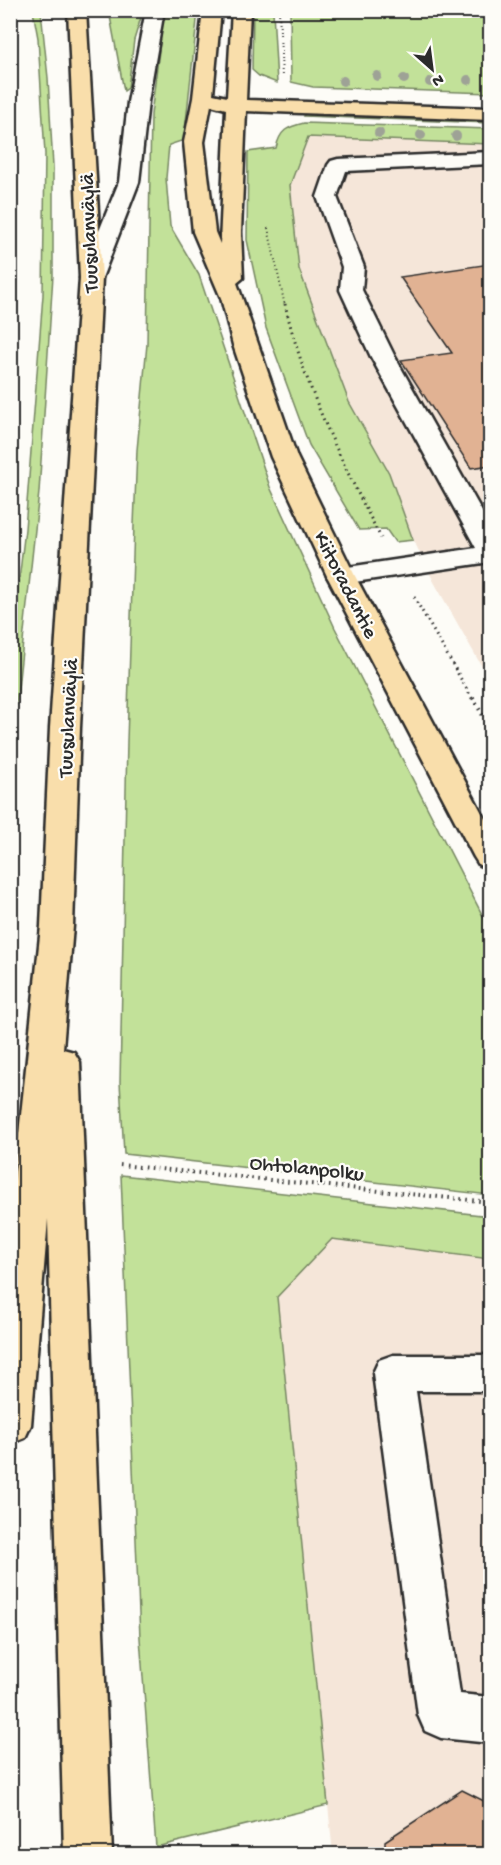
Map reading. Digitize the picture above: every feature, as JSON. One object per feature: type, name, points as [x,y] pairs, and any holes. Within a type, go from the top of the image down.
[{"type":"main road","name":"Tuusulanväylä","points":[[10,1425],[57,926],[65,728],[91,278],[77,10]]},
{"type":"main road","name":"Kiitoradantie","points":[[212,10],[203,98],[194,142],[204,232],[232,298],[245,345],[284,457],[341,576],[490,857]]},
{"type":"main road","name":"Kiitoradantie","points":[[232,298],[230,232],[241,10]]},
{"type":"main road","points":[[236,98],[282,93],[490,100]]},
{"type":"main road","points":[[203,98],[236,98],[490,114]]},
{"type":"main road","points":[[57,926],[88,1854]]},
{"type":"lane","points":[[91,278],[129,182],[138,102],[154,10]]},
{"type":"lane","points":[[490,158],[338,165],[327,197],[353,267],[351,290],[383,357],[490,549]]},
{"type":"lane","points":[[341,576],[490,554]]},
{"type":"lane","points":[[490,1373],[393,1372],[430,1655],[441,1715],[490,1720]]},
{"type":"path","points":[[279,10],[282,93]]},
{"type":"path","points":[[267,224],[293,340],[327,431],[396,568],[490,728]]},
{"type":"path","name":"Ohtolanpolku","points":[[120,1165],[490,1202]]},
{"type":"shaded area","points":[[307,137],[490,144],[490,681],[434,582],[350,410],[299,269],[290,185]]},
{"type":"shaded area","points":[[332,1239],[490,1259],[490,1854],[333,1854],[276,1298]]},
{"type":"green space","points":[[406,10],[490,16],[490,93],[313,87],[291,82],[290,11]]},
{"type":"green space","points":[[33,11],[41,11],[48,78],[53,167],[53,275],[39,492],[11,754],[11,649],[25,529],[43,295],[45,154],[38,38]]},
{"type":"green space","points":[[109,11],[143,11],[134,40],[128,88],[124,91]]},
{"type":"green space","points":[[164,11],[198,11],[184,140],[169,145],[166,178],[170,226],[199,275],[270,487],[335,628],[490,930],[490,1195],[124,1154],[120,1082],[134,525],[137,450],[147,344],[151,115]]},
{"type":"green space","points":[[253,11],[273,11],[277,83],[259,76],[252,70]]},
{"type":"green space","points":[[305,113],[490,119],[490,123],[304,116]]},
{"type":"green space","points":[[304,123],[490,129],[490,144],[308,137],[290,185],[299,269],[349,402],[389,473],[413,540],[395,542],[386,529],[359,530],[309,445],[266,328],[247,240],[248,152],[276,148],[285,130]]},
{"type":"green space","points":[[121,1175],[490,1216],[490,1259],[332,1239],[277,1297],[328,1805],[156,1847],[140,1638]]},
{"type":"building","points":[[490,264],[490,465],[471,468],[401,360],[452,353],[400,277]]},
{"type":"building","points":[[462,1790],[490,1804],[490,1854],[385,1854],[385,1841]]}]
